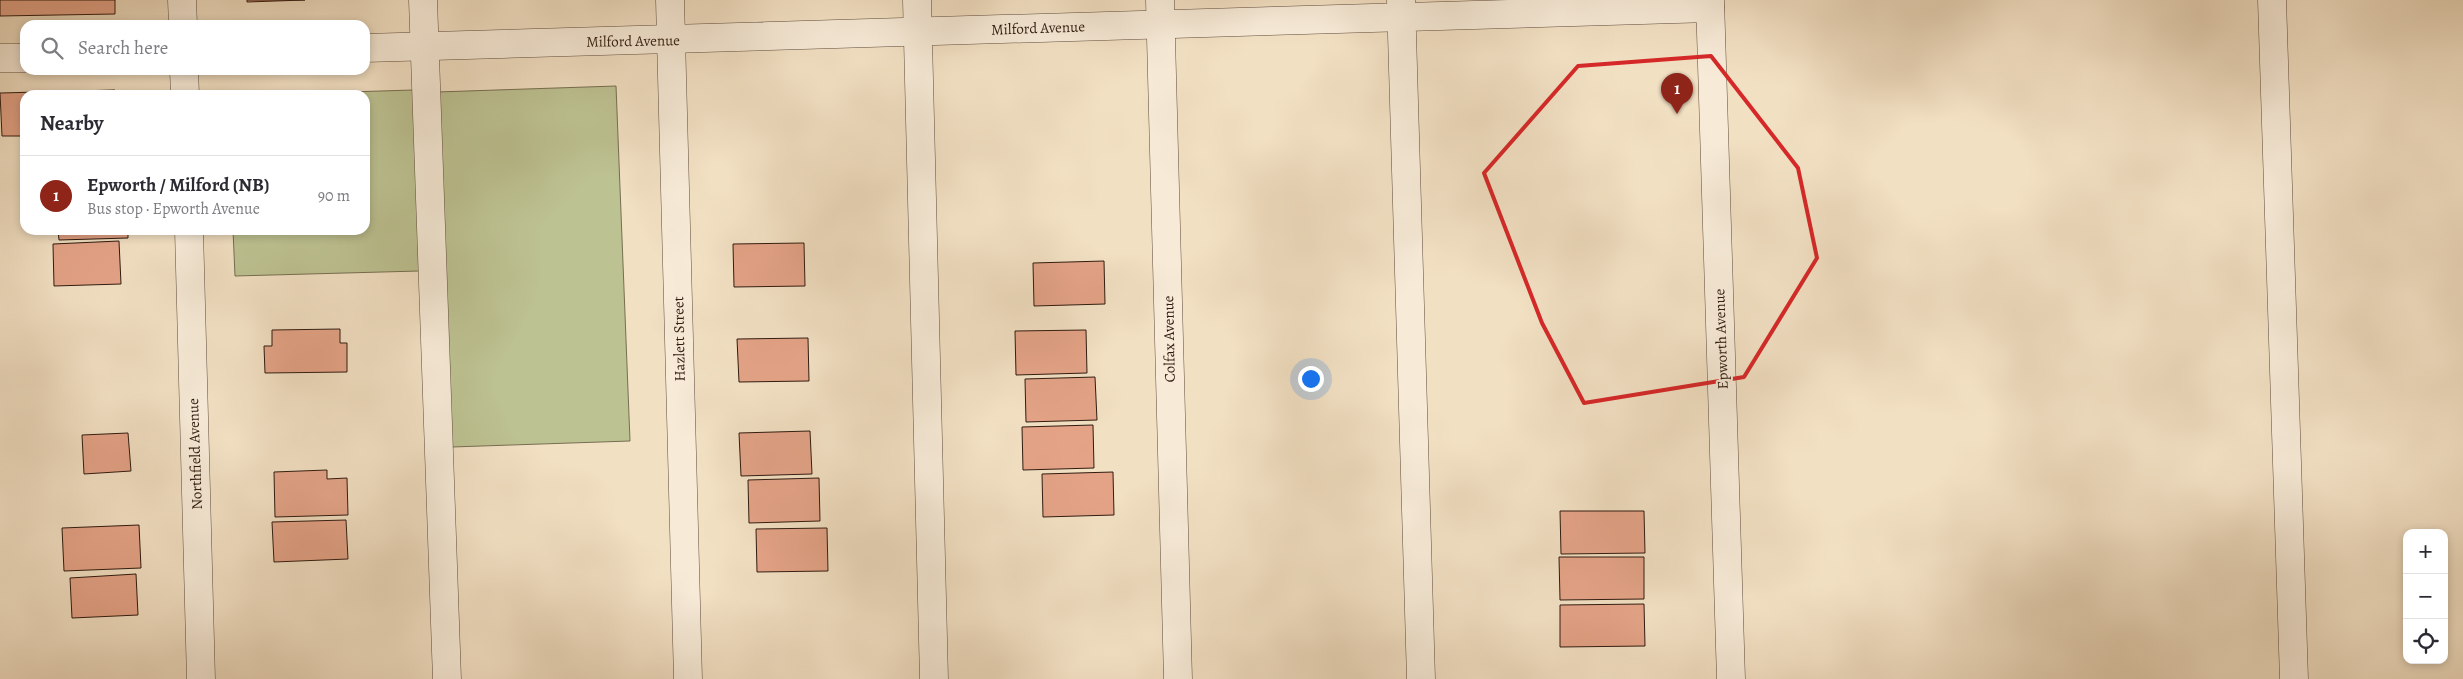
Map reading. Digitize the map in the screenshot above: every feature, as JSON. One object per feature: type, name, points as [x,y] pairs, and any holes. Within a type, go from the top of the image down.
[{"type":"street","points":[[182,0],[183,20]]},
{"type":"street","points":[[423,0],[447,679]]},
{"type":"street","name":"Hazlett Street","points":[[670,0],[688,679]]},
{"type":"street","points":[[917,0],[934,679]]},
{"type":"street","points":[[2272,0],[2294,679]]},
{"type":"street","name":"Milford Avenue","points":[[370,48],[918,32],[1160,12],[1710,4]]},
{"type":"street","name":"Epworth Avenue","points":[[1710,4],[1731,679]]},
{"type":"street","points":[[1401,9],[1421,679]]},
{"type":"street","name":"Colfax Avenue","points":[[1160,12],[1178,679]]},
{"type":"street","points":[[0,58],[20,58]]},
{"type":"street","points":[[184,75],[185,90]]},
{"type":"street","name":"Northfield Avenue","points":[[188,235],[201,679]]},
{"type":"highlighted area","points":[[1711,56],[1798,168],[1817,258],[1744,377],[1584,403],[1542,323],[1484,173],[1578,66]]},
{"type":"green space","points":[[616,86],[630,441],[452,447],[437,92]]},
{"type":"green space","points":[[413,90],[419,271],[235,276],[233,235],[370,235],[370,91]]},
{"type":"building","points":[[0,0],[115,0],[115,14],[0,16]]},
{"type":"building","points":[[247,0],[305,0],[247,2]]},
{"type":"building","points":[[20,92],[20,136],[2,136],[0,93]]},
{"type":"building","points":[[58,235],[128,235],[128,238],[59,240]]},
{"type":"building","points":[[119,241],[121,284],[54,286],[53,244]]},
{"type":"building","points":[[804,243],[805,286],[734,287],[733,244]]},
{"type":"building","points":[[1104,261],[1105,304],[1034,306],[1033,263]]},
{"type":"building","points":[[340,329],[340,343],[347,343],[347,372],[265,373],[264,346],[272,346],[272,330]]},
{"type":"building","points":[[1086,330],[1087,373],[1016,375],[1015,331]]},
{"type":"building","points":[[808,338],[809,381],[739,382],[737,339]]},
{"type":"building","points":[[1095,377],[1097,420],[1026,422],[1025,379]]},
{"type":"building","points":[[1093,425],[1094,468],[1023,470],[1022,427]]},
{"type":"building","points":[[810,431],[812,474],[741,476],[739,433]]},
{"type":"building","points":[[128,433],[131,471],[84,474],[82,435]]},
{"type":"building","points":[[327,470],[327,479],[347,478],[348,515],[275,517],[274,472]]},
{"type":"building","points":[[1113,472],[1114,515],[1043,517],[1042,474]]},
{"type":"building","points":[[819,478],[820,521],[749,523],[748,480]]},
{"type":"building","points":[[1560,511],[1644,511],[1645,553],[1561,554]]},
{"type":"building","points":[[346,520],[348,559],[274,562],[272,522]]},
{"type":"building","points":[[139,525],[141,568],[64,571],[62,528]]},
{"type":"building","points":[[827,528],[828,571],[757,572],[756,529]]},
{"type":"building","points":[[1559,557],[1644,557],[1644,599],[1560,600]]},
{"type":"building","points":[[136,574],[138,615],[72,618],[70,578]]},
{"type":"building","points":[[1644,604],[1645,646],[1560,647],[1560,605]]},
{"type":"place","name":"Epworth / Milford (NB)","points":[[1677,114]]}]
